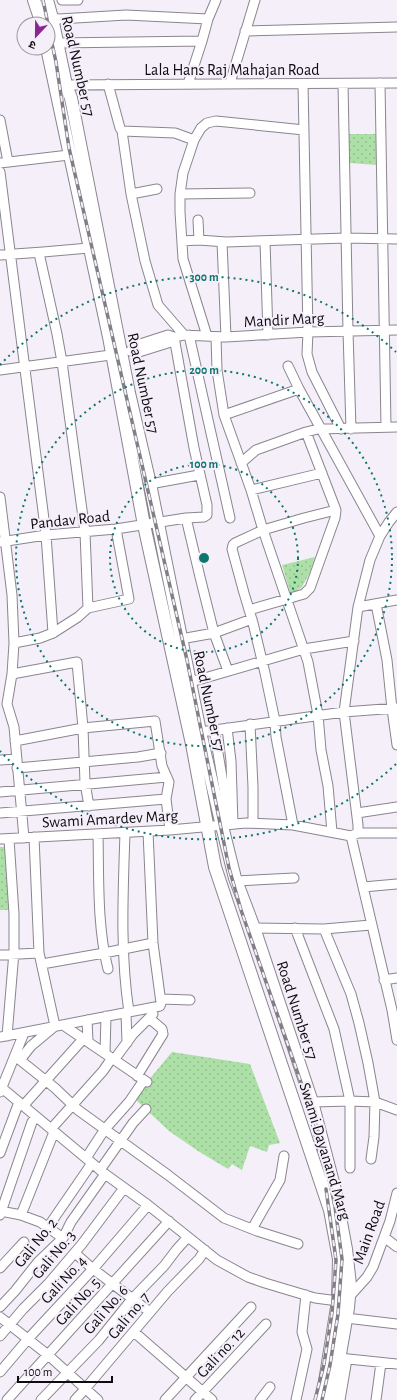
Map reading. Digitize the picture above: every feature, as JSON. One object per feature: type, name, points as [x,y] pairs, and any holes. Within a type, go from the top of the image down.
[{"type":"main road","name":"Road Number 57","points":[[34,0],[44,16]]},
{"type":"main road","name":"Road Number 57","points":[[47,0],[47,16]]},
{"type":"main road","name":"Road Number 57","points":[[54,56],[69,155],[109,337],[111,355],[150,484],[200,732],[228,825],[236,881],[254,928],[312,1102],[335,1190],[345,1242],[350,1285],[344,1299],[346,1318],[343,1358],[332,1400]]},
{"type":"main road","name":"Road Number 57","points":[[56,56],[71,98],[111,355],[141,526]]},
{"type":"main road","name":"Swami Dayanand Marg","points":[[141,526],[191,737],[202,828],[330,1210],[339,1259],[344,1299],[334,1324],[322,1400]]},
{"type":"street","points":[[62,0],[78,0]]},
{"type":"street","points":[[188,84],[208,19],[216,0]]},
{"type":"street","points":[[230,83],[255,0]]},
{"type":"street","points":[[56,20],[126,15],[208,19]]},
{"type":"street","points":[[245,31],[397,27]]},
{"type":"street","points":[[56,46],[202,41]]},
{"type":"street","points":[[380,83],[386,426]]},
{"type":"street","name":"Lala Hans Raj Mahajan Road","points":[[66,84],[397,83]]},
{"type":"street","points":[[108,84],[122,131],[131,194],[145,261],[158,305],[187,335],[230,518]]},
{"type":"street","points":[[303,84],[308,332],[307,354],[312,372],[341,429]]},
{"type":"street","points":[[343,84],[351,429]]},
{"type":"street","points":[[0,120],[8,162],[69,155]]},
{"type":"street","points":[[304,130],[216,121],[207,123],[201,128],[194,140],[183,173],[180,194],[180,212],[183,259],[211,336],[224,415],[251,490],[308,662],[318,715],[321,750],[328,786],[332,832]]},
{"type":"street","points":[[122,131],[175,133],[194,140]]},
{"type":"street","points":[[0,172],[1,197],[10,254],[46,535],[54,633]]},
{"type":"street","points":[[131,194],[157,189]]},
{"type":"street","points":[[180,194],[250,193]]},
{"type":"street","points":[[198,220],[199,240]]},
{"type":"street","points":[[182,241],[199,240],[222,242],[346,238],[397,239]]},
{"type":"street","points":[[265,240],[268,335]]},
{"type":"street","points":[[222,242],[226,338]]},
{"type":"street","points":[[0,255],[89,248]]},
{"type":"street","points":[[41,252],[57,334],[65,362],[85,532],[88,608]]},
{"type":"street","name":"Mandir Marg","points":[[0,370],[111,355],[134,350],[136,345],[168,335],[174,337],[187,335],[226,338],[308,332],[397,330]]},
{"type":"street","points":[[150,484],[199,475],[174,337]]},
{"type":"street","points":[[288,366],[299,389],[380,536]]},
{"type":"street","points":[[224,415],[299,389]]},
{"type":"street","points":[[241,463],[256,450],[306,432],[322,429],[351,429],[386,426],[397,427]]},
{"type":"street","points":[[181,639],[214,633],[287,599],[304,594],[310,588],[335,518],[336,510],[306,432]]},
{"type":"street","points":[[251,490],[322,473]]},
{"type":"street","name":"Pandav Road","points":[[3,541],[46,535],[116,529],[186,518],[204,517],[207,515],[207,505],[199,475]]},
{"type":"street","points":[[0,497],[3,541],[12,595],[14,643],[12,674],[3,704],[14,727],[24,838]]},
{"type":"street","points":[[293,825],[276,737],[275,721],[262,661],[251,615],[232,549],[235,542],[263,530],[336,510]]},
{"type":"street","points":[[397,512],[380,536],[370,560],[358,607],[344,712],[358,825],[354,834],[370,925],[397,1040]]},
{"type":"street","points":[[186,518],[214,633],[228,671]]},
{"type":"street","points":[[14,643],[40,638],[54,633],[78,617],[88,608],[129,599],[116,529]]},
{"type":"street","points":[[358,607],[397,600]]},
{"type":"street","points":[[376,604],[387,660],[394,709],[397,745]]},
{"type":"street","points":[[190,681],[304,649],[354,642]]},
{"type":"street","points":[[12,674],[77,662],[83,728],[85,783],[89,806]]},
{"type":"street","points":[[200,732],[318,715],[394,709]]},
{"type":"street","points":[[15,741],[83,728],[156,721],[162,766],[169,782],[166,799],[170,830]]},
{"type":"street","points":[[250,724],[253,823]]},
{"type":"street","points":[[227,728],[232,761],[228,825]]},
{"type":"street","points":[[214,729],[228,825]]},
{"type":"street","points":[[0,760],[17,763],[84,761],[138,757],[160,753]]},
{"type":"street","points":[[0,792],[85,783],[167,777]]},
{"type":"street","points":[[0,813],[21,810],[166,799]]},
{"type":"street","points":[[357,813],[397,806]]},
{"type":"street","name":"Swami Amardev Marg","points":[[5,839],[148,832],[253,823],[293,825],[332,832],[354,834],[397,833]]},
{"type":"street","points":[[20,1215],[53,1131],[72,1105],[104,1071],[110,1057],[127,1043],[160,1003],[153,942],[148,832]]},
{"type":"street","points":[[125,833],[122,949],[127,1012],[127,1043]]},
{"type":"street","points":[[98,834],[100,902],[104,953],[108,969]]},
{"type":"street","points":[[34,838],[39,953],[59,1025],[86,1040],[143,1079]]},
{"type":"street","points":[[5,839],[14,914],[14,954],[3,1037],[127,1012],[160,1003],[190,1000]]},
{"type":"street","points":[[236,881],[294,878]]},
{"type":"street","points":[[363,888],[397,884]]},
{"type":"street","points":[[254,928],[324,929],[370,925]]},
{"type":"street","points":[[295,928],[334,1029],[350,1101],[350,1168]]},
{"type":"street","points":[[324,929],[353,1002],[359,1024],[375,1102],[372,1159]]},
{"type":"street","points":[[42,964],[104,953],[153,942]]},
{"type":"street","points":[[0,955],[39,953]]},
{"type":"street","points":[[384,980],[397,978]]},
{"type":"street","points":[[106,1016],[110,1057]]},
{"type":"street","points":[[48,1227],[89,1161],[105,1129],[129,1102],[143,1079],[163,1034],[162,1029],[149,1018]]},
{"type":"street","points":[[0,1153],[21,1104],[86,1040],[87,1020]]},
{"type":"street","points":[[18,1058],[59,1025]]},
{"type":"street","points":[[24,1033],[18,1058],[1,1090],[21,1104],[102,1172],[148,1205],[217,1260],[248,1277],[310,1296],[326,1299],[344,1299]]},
{"type":"street","points":[[18,1058],[46,1080],[72,1105],[224,1218],[298,1244]]},
{"type":"street","points":[[312,1102],[375,1102],[397,1110]]},
{"type":"street","name":"Gali No. 2","points":[[0,1307],[38,1262],[62,1238],[120,1140],[133,1123],[146,1110]]},
{"type":"street","points":[[36,1117],[32,1122],[1,1212],[20,1215],[40,1222],[62,1238]]},
{"type":"street","points":[[252,1229],[280,1180],[284,1156]]},
{"type":"street","name":"Gali No. 3","points":[[0,1336],[75,1253],[124,1188]]},
{"type":"street","name":"Main Road","points":[[344,1299],[367,1277],[373,1267],[384,1237],[394,1222],[397,1193]]},
{"type":"street","name":"Gali No. 4","points":[[0,1372],[28,1339],[94,1269],[148,1205]]},
{"type":"street","name":"Gali No. 5","points":[[7,1400],[169,1222]]},
{"type":"street","name":"Gali No. 6","points":[[41,1400],[99,1340],[132,1299],[164,1266],[188,1237]]},
{"type":"street","points":[[384,1237],[397,1247]]},
{"type":"street","points":[[0,1268],[24,1242]]},
{"type":"street","name":"Gali no. 7","points":[[75,1400],[86,1389],[150,1312],[199,1259],[205,1250]]},
{"type":"street","points":[[75,1253],[150,1312]]},
{"type":"street","points":[[296,1400],[307,1349],[302,1332],[310,1296]]},
{"type":"street","points":[[165,1400],[251,1308]]},
{"type":"street","points":[[0,1317],[48,1355],[98,1400]]},
{"type":"street","points":[[346,1318],[397,1324]]},
{"type":"street","name":"Gali no. 12","points":[[195,1400],[266,1324]]},
{"type":"street","points":[[134,1332],[212,1400]]},
{"type":"street","points":[[340,1400],[343,1358],[397,1364]]},
{"type":"street","points":[[376,1400],[381,1363]]},
{"type":"street","points":[[260,1400],[270,1387]]},
{"type":"green space","points":[[348,134],[376,134],[376,165],[350,163]]},
{"type":"green space","points":[[315,557],[310,572],[302,587],[291,595],[282,565]]},
{"type":"green space","points":[[0,847],[7,847],[9,910],[0,910]]},
{"type":"green space","points":[[172,1052],[250,1064],[280,1143],[269,1145],[267,1152],[250,1146],[242,1170],[232,1164],[228,1169],[169,1131],[136,1100],[147,1082]]},
{"type":"railway","points":[[43,0],[46,16]]},
{"type":"railway","points":[[55,56],[69,148],[187,660],[229,868],[241,910],[320,1137],[335,1207],[342,1259],[338,1314],[330,1365],[322,1400]]},
{"type":"railway","points":[[315,1400],[324,1364],[332,1313],[336,1260],[326,1189]]}]
